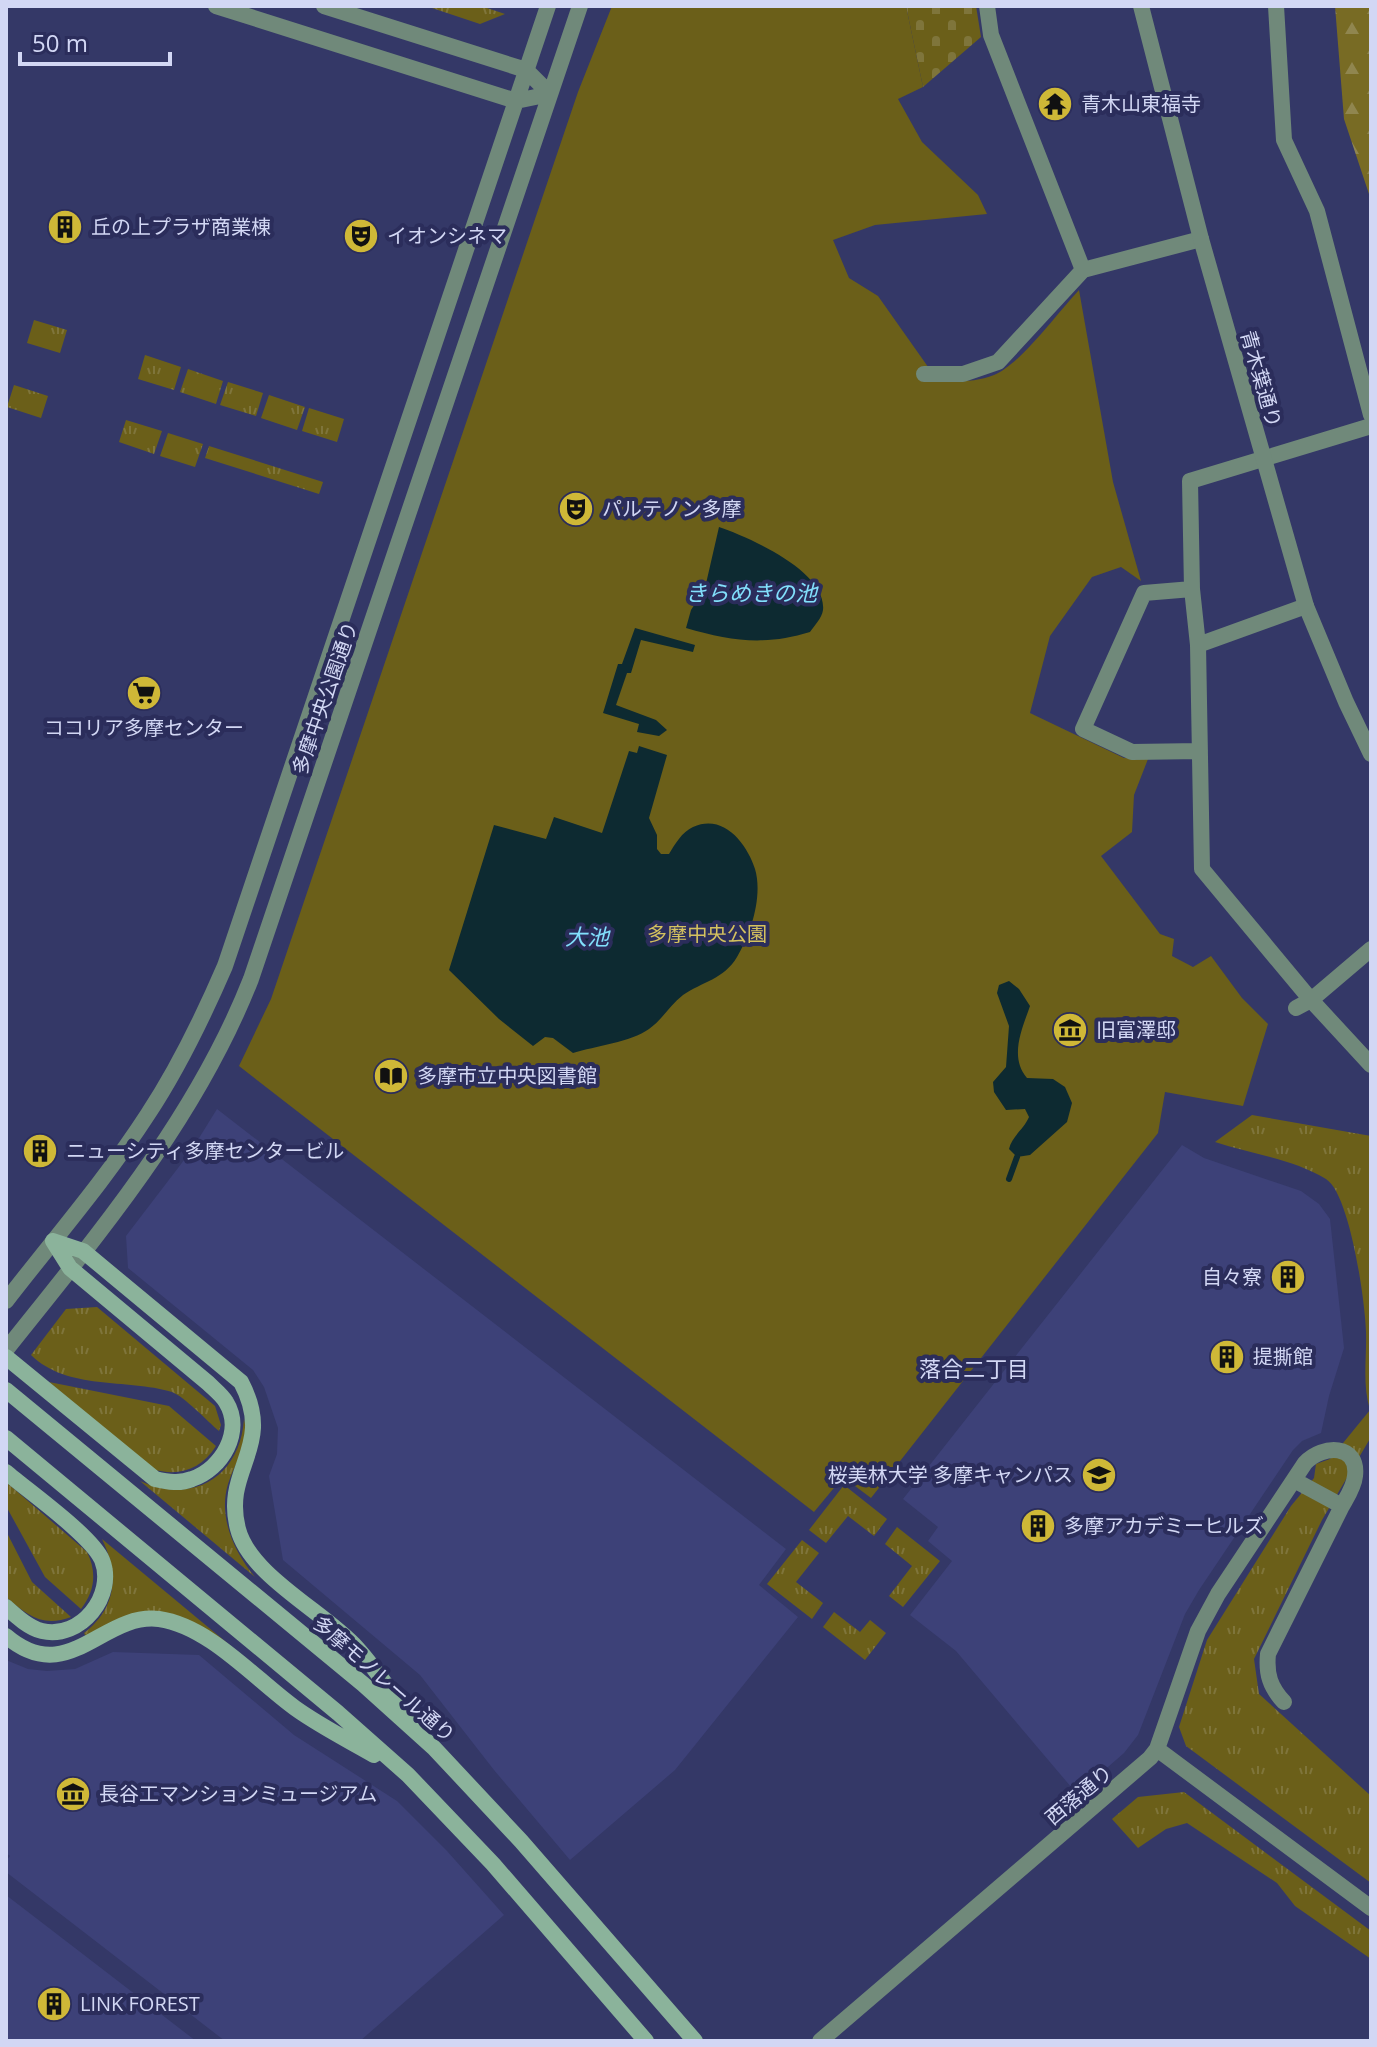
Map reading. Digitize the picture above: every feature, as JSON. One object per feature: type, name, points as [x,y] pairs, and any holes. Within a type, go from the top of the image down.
[{"type":"main road","points":[[53,1241],[83,1251],[241,1382],[249,1397],[254,1427],[252,1445],[236,1487],[238,1531],[249,1551],[278,1582],[356,1647],[434,1748]]},
{"type":"main road","points":[[6,1357],[155,1479],[172,1483],[190,1481],[208,1473],[223,1457],[231,1439],[232,1417],[226,1401],[70,1268],[53,1241]]},
{"type":"main road","name":"多摩モノレール通り","points":[[6,1390],[363,1684],[434,1748],[521,1841],[695,2041]]},
{"type":"main road","points":[[6,1438],[338,1713],[408,1775],[493,1864],[646,2041]]},
{"type":"main road","points":[[6,1472],[94,1546],[105,1572],[101,1596],[95,1608],[73,1628],[58,1632],[42,1631],[30,1626],[6,1607]]},
{"type":"main road","points":[[6,1636],[29,1650],[46,1654],[67,1653],[86,1646],[120,1625],[147,1618],[173,1621],[205,1637],[298,1710],[408,1775]]},
{"type":"street","points":[[216,6],[516,101],[550,94]]},
{"type":"street","points":[[324,6],[526,70],[550,94]]},
{"type":"street","name":"多摩中央公園通り","points":[[6,1301],[119,1157],[148,1114],[198,1027],[225,966],[548,6]]},
{"type":"street","name":"多摩中央公園通り","points":[[6,1350],[172,1132],[232,1028],[261,951],[580,6]]},
{"type":"street","points":[[987,6],[991,35],[1083,270]]},
{"type":"street","name":"青木葉通り","points":[[1141,6],[1201,239],[1306,606],[1371,754]]},
{"type":"street","points":[[1276,6],[1284,140],[1317,211],[1371,415]]},
{"type":"street","points":[[924,374],[963,374],[998,362],[1083,270],[1201,239]]},
{"type":"street","points":[[1371,426],[1190,481],[1192,589],[1198,645],[1202,869],[1304,1004],[1371,1065]]},
{"type":"street","points":[[1192,589],[1144,593],[1083,729],[1132,752],[1200,751]]},
{"type":"street","points":[[1198,645],[1306,606]]},
{"type":"street","points":[[1304,1004],[1371,949]]},
{"type":"street","points":[[1284,1702],[1269,1681],[1266,1668],[1268,1654],[1355,1478],[1349,1458],[1342,1451],[1319,1451],[1305,1463],[1218,1594],[1198,1631],[1157,1749],[1371,1908]]},
{"type":"street","points":[[1294,1480],[1342,1506]]},
{"type":"street","name":"西落通り","points":[[820,2041],[1140,1769],[1157,1749]]},
{"type":"shaded area","points":[[217,1109],[786,1549],[759,1585],[798,1617],[675,1770],[570,1860],[420,1675],[283,1560],[269,1476],[277,1454],[278,1428],[264,1387],[253,1370],[128,1268],[126,1236],[191,1151]]},
{"type":"shaded area","name":"桜美林大学 多摩キャンパス","points":[[1182,1145],[1204,1158],[1301,1191],[1319,1204],[1330,1219],[1344,1348],[1321,1433],[1302,1441],[1293,1450],[1199,1590],[1185,1614],[1138,1735],[1124,1753],[1077,1794],[956,1651],[910,1615],[952,1561],[928,1541],[938,1527],[903,1499]]},
{"type":"shaded area","points":[[113,1652],[199,1655],[294,1735],[397,1801],[504,1915],[360,2041],[225,2041],[6,1872],[6,1861],[10,1856],[6,1853],[6,1660],[28,1669],[75,1669]]},
{"type":"shaded area","points":[[6,1895],[196,2041],[6,2041]]},
{"type":"green space","points":[[426,6],[481,6],[505,14],[480,24]]},
{"type":"green space","name":"多摩中央公園","points":[[612,6],[906,6],[923,87],[898,99],[922,142],[978,195],[987,214],[875,225],[833,240],[849,278],[878,296],[938,381],[980,379],[1004,369],[1027,349],[1079,290],[1113,482],[1141,581],[1121,567],[1092,577],[1050,636],[1030,713],[1124,758],[1148,759],[1134,795],[1132,832],[1101,856],[1160,934],[1174,939],[1172,956],[1193,967],[1211,956],[1242,998],[1268,1024],[1243,1106],[1165,1092],[1158,1133],[871,1498],[843,1477],[814,1512],[239,1066],[271,999],[578,92]]},
{"type":"green space","points":[[906,6],[976,6],[981,37],[923,87]]},
{"type":"green space","points":[[1335,6],[1371,6],[1371,200],[1344,119]]},
{"type":"green space","points":[[34,320],[67,330],[60,353],[27,343]]},
{"type":"green space","points":[[145,355],[181,367],[174,390],[138,379]]},
{"type":"green space","points":[[188,369],[223,381],[216,404],[180,392]]},
{"type":"green space","points":[[228,382],[263,393],[256,416],[220,405]]},
{"type":"green space","points":[[14,385],[48,396],[41,418],[7,407]]},
{"type":"green space","points":[[269,395],[305,407],[297,430],[261,418]]},
{"type":"green space","points":[[309,408],[344,419],[337,442],[302,431]]},
{"type":"green space","points":[[126,420],[162,431],[154,454],[119,442]]},
{"type":"green space","points":[[168,433],[203,444],[195,467],[160,456]]},
{"type":"green space","points":[[209,446],[323,482],[319,494],[205,458]]},
{"type":"green space","points":[[1252,1115],[1371,1136],[1371,1437],[1322,1520],[1254,1659],[1259,1694],[1371,1796],[1371,1883],[1186,1746],[1179,1727],[1207,1640],[1291,1506],[1314,1478],[1316,1464],[1330,1459],[1370,1410],[1365,1380],[1363,1297],[1355,1249],[1342,1205],[1335,1189],[1326,1179],[1313,1172],[1215,1142]]},
{"type":"green space","points":[[97,1307],[215,1406],[221,1425],[219,1431],[172,1392],[80,1379],[62,1374],[31,1355],[66,1309]]},
{"type":"green space","points":[[49,1382],[169,1406],[216,1446],[203,1461],[188,1470],[171,1472],[152,1469]]},
{"type":"green space","points":[[244,1419],[245,1436],[228,1484],[225,1509],[230,1534],[255,1577],[140,1481],[178,1490],[210,1481],[234,1457]]},
{"type":"green space","points":[[6,1482],[87,1552],[93,1581],[81,1609],[45,1577],[6,1506]]},
{"type":"green space","points":[[844,1485],[887,1519],[874,1536],[848,1516],[826,1543],[809,1530]]},
{"type":"green space","points":[[897,1527],[940,1561],[903,1607],[889,1596],[912,1566],[885,1544]]},
{"type":"green space","points":[[6,1531],[32,1582],[71,1617],[52,1621],[36,1618],[6,1597]]},
{"type":"green space","points":[[102,1539],[232,1647],[168,1614],[86,1637],[84,1633],[103,1613],[112,1590],[111,1565]]},
{"type":"green space","points":[[802,1540],[819,1553],[796,1582],[823,1603],[812,1619],[767,1584]]},
{"type":"green space","points":[[834,1612],[860,1632],[870,1620],[886,1633],[865,1660],[823,1627]]},
{"type":"green space","points":[[1184,1792],[1371,1931],[1371,1959],[1295,1906],[1277,1883],[1187,1823],[1166,1829],[1138,1848],[1112,1819],[1138,1797]]},
{"type":"water","name":"きらめきの池","points":[[719,527],[766,547],[813,582],[821,596],[823,610],[810,632],[778,639],[748,640],[686,628],[691,610],[705,588]]},
{"type":"water","points":[[635,628],[695,645],[693,652],[641,640],[631,673],[627,673],[616,705],[656,720],[667,730],[659,736],[637,732],[639,724],[603,713],[618,664],[622,664]]},
{"type":"water","name":"大池","points":[[639,746],[667,755],[649,818],[657,835],[657,849],[661,854],[669,854],[685,832],[704,824],[715,824],[733,833],[755,869],[758,891],[751,926],[737,957],[726,970],[683,995],[654,1025],[641,1033],[573,1053],[553,1038],[545,1037],[533,1046],[499,1019],[449,970],[494,825],[546,839],[554,817],[602,833],[629,751],[637,753]]},
{"type":"water","points":[[1009,981],[1019,989],[1030,1006],[1019,1043],[1022,1070],[1027,1078],[1053,1079],[1065,1087],[1072,1103],[1067,1122],[1030,1155],[1017,1157],[1009,1149],[1029,1117],[1025,1109],[1006,1110],[994,1092],[993,1082],[1006,1067],[1009,1026],[997,993],[999,985]]},
{"type":"waterway","points":[[1009,1179],[1017,1157]]},
{"type":"place","name":"青木山東福寺","points":[[1055,104]]},
{"type":"place","name":"丘の上プラザ商業棟","points":[[65,227]]},
{"type":"place","name":"イオンシネマ","points":[[361,236]]},
{"type":"place","name":"パルテノン多摩","points":[[576,509]]},
{"type":"place","name":"ココリア多摩センター","points":[[144,693]]},
{"type":"place","name":"旧富澤邸","points":[[1070,1030]]},
{"type":"place","name":"多摩市立中央図書館","points":[[391,1076]]},
{"type":"place","name":"ニューシティ多摩センタービル","points":[[40,1151]]},
{"type":"place","name":"自々寮","points":[[1288,1277]]},
{"type":"place","name":"提撕館","points":[[1227,1357]]},
{"type":"place","name":"桜美林大学 多摩キャンパス","points":[[1099,1475]]},
{"type":"place","name":"多摩アカデミーヒルズ","points":[[1038,1526]]},
{"type":"place","name":"長谷工マンションミュージアム","points":[[73,1794]]},
{"type":"place","name":"LINK FOREST","points":[[54,2004]]},
{"type":"district","name":"落合二丁目","points":[[974,1369]]}]
